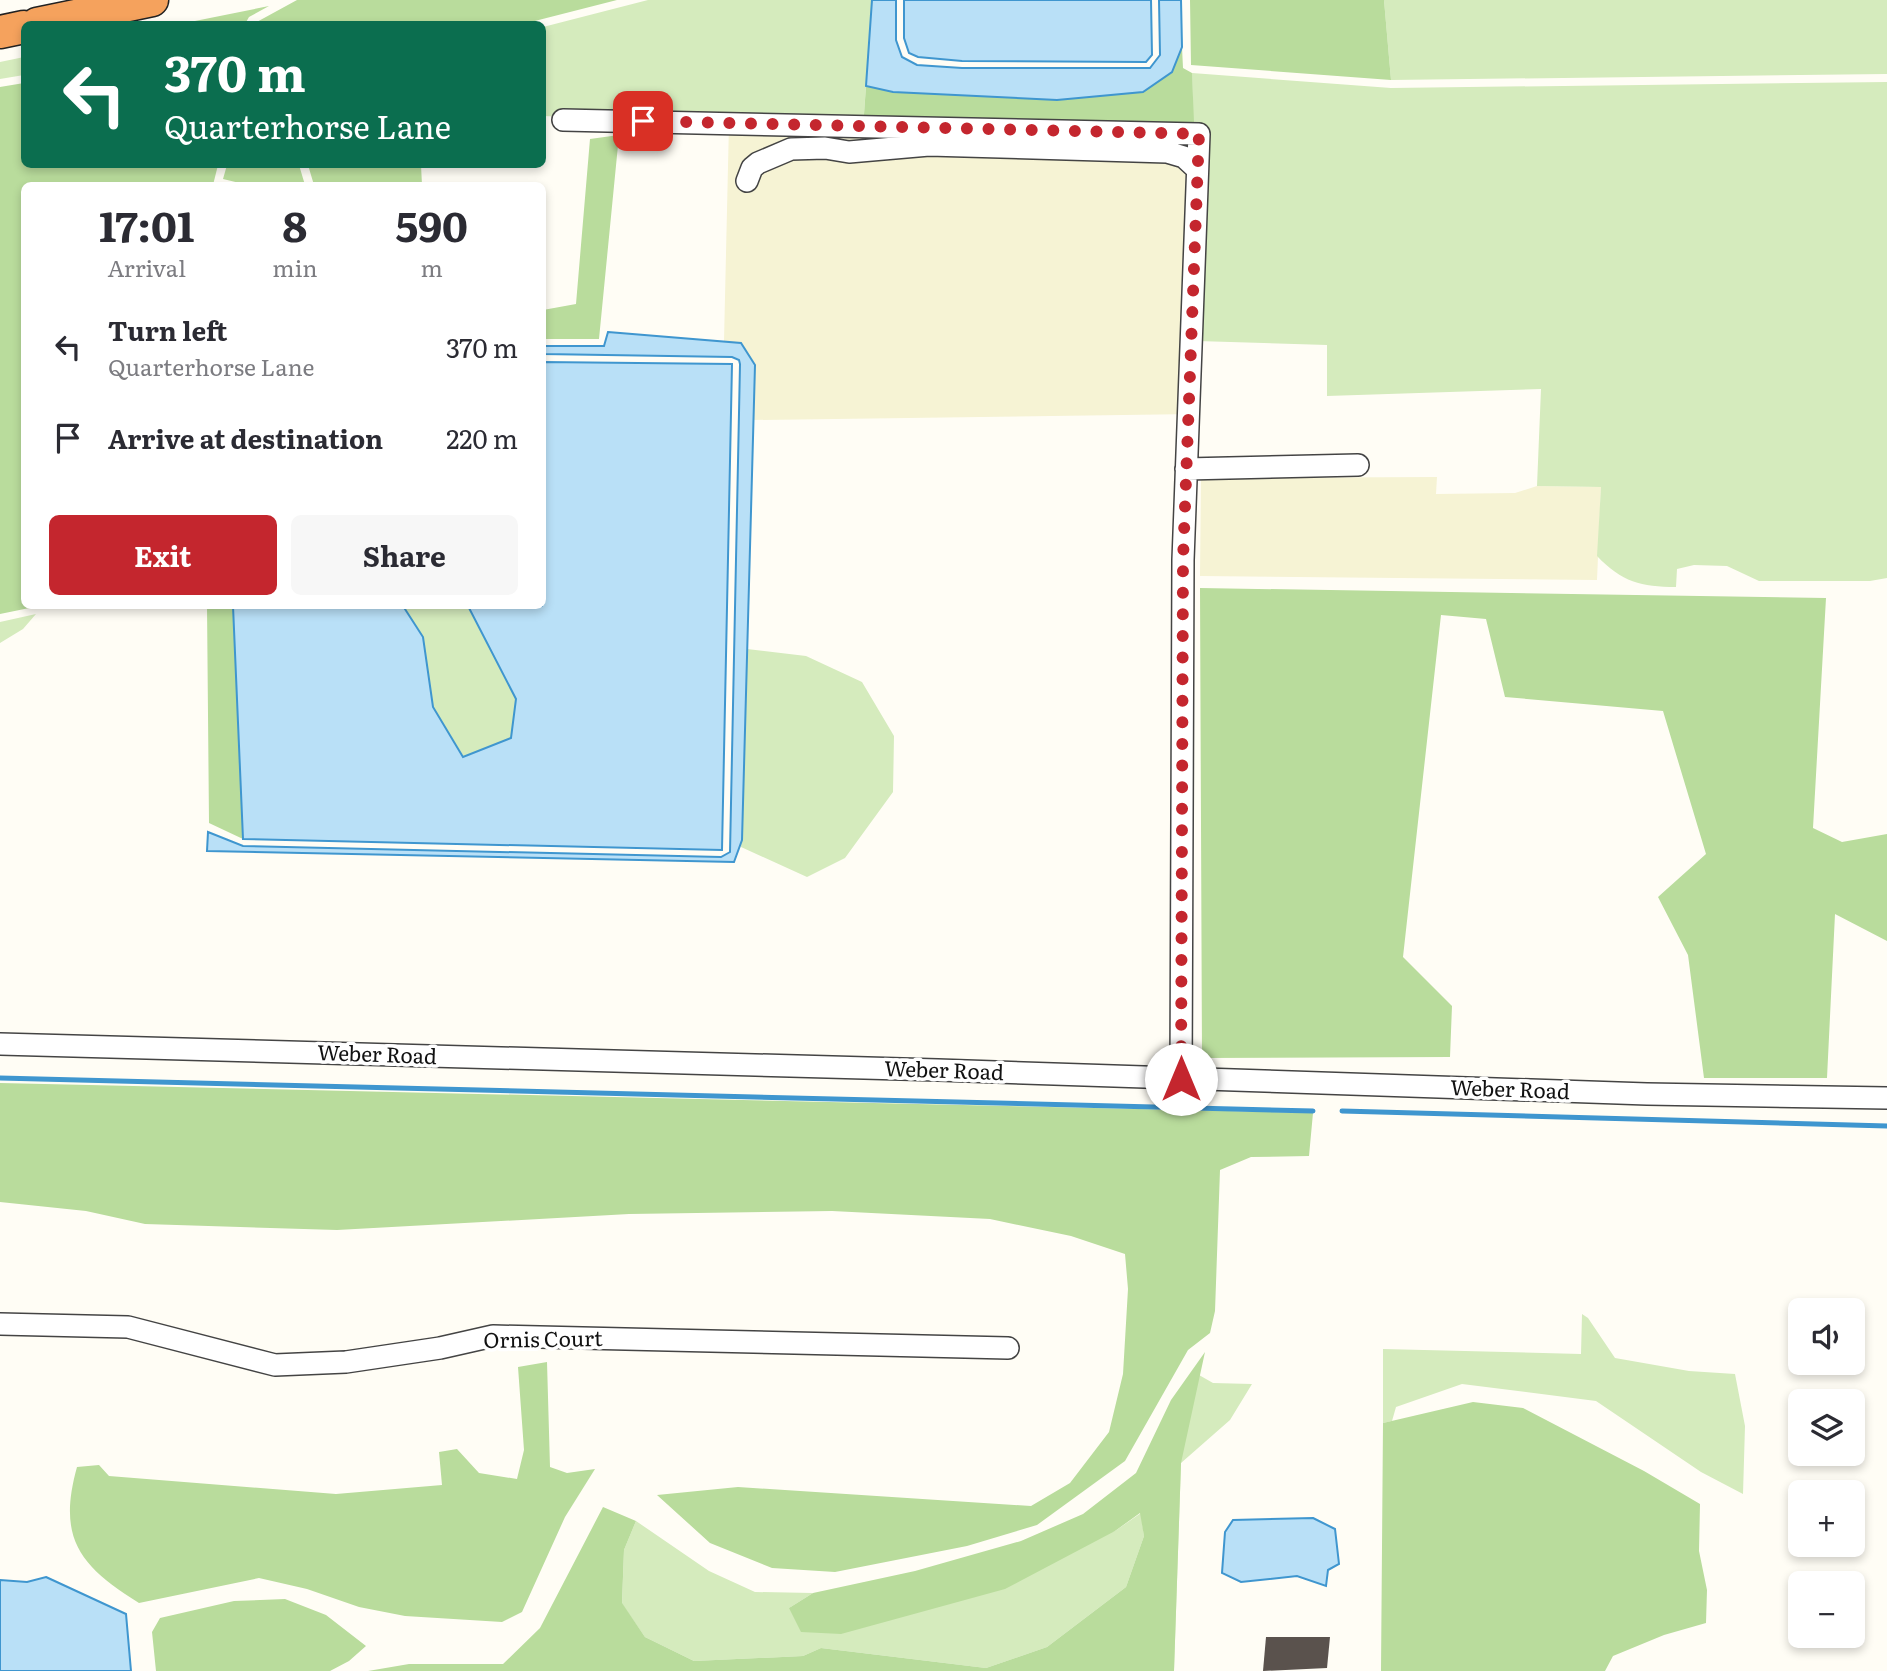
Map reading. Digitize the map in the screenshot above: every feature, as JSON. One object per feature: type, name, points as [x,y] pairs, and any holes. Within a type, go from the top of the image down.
[{"type":"highway","points":[[51,21],[152,0]]},
{"type":"highway","points":[[0,32],[21,28]]},
{"type":"street","points":[[562,120],[1199,134],[1183,573],[1181,1079]]},
{"type":"street","points":[[747,181],[752,168],[758,163],[791,149],[825,148],[849,152],[929,145],[1167,152],[1184,157],[1197,169]]},
{"type":"street","points":[[1186,469],[1358,466]]},
{"type":"street","name":"Weber Road","points":[[0,1044],[1633,1094],[1887,1098]]},
{"type":"street","name":"Ornis Court","points":[[0,1324],[128,1327],[275,1365],[346,1362],[492,1336],[1008,1348]]},
{"type":"shaded area","points":[[729,123],[1195,147],[1195,414],[753,420],[755,364],[741,343],[724,341]]},
{"type":"shaded area","points":[[1437,477],[1436,494],[1515,493],[1537,486],[1601,487],[1597,580],[1200,576],[1201,478]]},
{"type":"green space","points":[[297,0],[617,0],[535,21],[258,21]]},
{"type":"green space","points":[[648,0],[872,0],[863,128],[546,116],[546,26]]},
{"type":"green space","points":[[1190,0],[1384,0],[1391,80],[1191,65]]},
{"type":"green space","points":[[1384,0],[1887,0],[1887,74],[1391,80]]},
{"type":"green space","points":[[269,6],[247,21],[195,21]]},
{"type":"green space","points":[[1182,47],[1183,68],[1192,73],[1195,147],[863,128],[866,86],[893,92],[1057,100],[1172,72]]},
{"type":"green space","points":[[21,58],[21,76],[0,79],[0,62]]},
{"type":"green space","points":[[1192,73],[1391,88],[1887,82],[1887,578],[1870,581],[1759,581],[1727,566],[1694,565],[1677,569],[1676,587],[1652,586],[1633,581],[1615,572],[1597,556],[1601,487],[1537,486],[1541,389],[1327,396],[1327,345],[1197,341]]},
{"type":"green space","points":[[21,84],[21,168],[217,168],[214,182],[21,182],[21,609],[24,609],[0,614],[0,87]]},
{"type":"green space","points":[[619,135],[599,339],[546,339],[546,309],[576,304],[590,139]]},
{"type":"green space","points":[[226,168],[300,168],[304,182],[236,182],[223,179]]},
{"type":"green space","points":[[309,168],[421,168],[422,182],[313,182]]},
{"type":"green space","points":[[1200,588],[1826,598],[1813,828],[1842,842],[1887,834],[1887,941],[1835,914],[1827,1078],[1704,1078],[1688,955],[1658,897],[1706,854],[1663,711],[1505,697],[1486,619],[1441,615],[1403,957],[1452,1006],[1450,1057],[1202,1058]]},
{"type":"green space","points":[[207,609],[233,609],[243,839],[209,823]]},
{"type":"green space","points":[[405,609],[470,609],[516,699],[511,738],[464,757],[433,707],[423,637]]},
{"type":"green space","points":[[36,614],[23,629],[0,643],[0,622]]},
{"type":"green space","points":[[747,649],[806,656],[862,682],[894,736],[893,792],[845,858],[807,877],[741,847]]},
{"type":"green space","points":[[0,1083],[1313,1113],[1309,1156],[1251,1157],[1220,1170],[1215,1311],[1210,1333],[1188,1350],[1125,1461],[1037,1525],[967,1546],[835,1572],[772,1568],[710,1543],[657,1495],[738,1487],[1031,1506],[1070,1483],[1109,1432],[1123,1374],[1128,1289],[1125,1254],[1071,1236],[990,1219],[832,1211],[629,1214],[337,1230],[145,1224],[86,1211],[0,1202]]},
{"type":"green space","points":[[1582,1314],[1588,1318],[1615,1358],[1689,1371],[1735,1374],[1745,1426],[1743,1494],[1701,1472],[1596,1401],[1462,1384],[1396,1407],[1392,1421],[1383,1423],[1383,1349],[1581,1354]]},
{"type":"green space","points":[[1205,1352],[1181,1463],[1174,1671],[368,1671],[409,1664],[503,1664],[540,1628],[603,1507],[636,1521],[624,1550],[622,1603],[645,1637],[694,1661],[803,1656],[821,1648],[986,1668],[1047,1647],[1126,1587],[1144,1536],[1140,1513],[1115,1531],[1005,1589],[841,1634],[801,1632],[789,1608],[813,1593],[915,1571],[1021,1541],[1083,1514],[1136,1473],[1171,1400]]},
{"type":"green space","points":[[547,1362],[550,1467],[567,1473],[595,1469],[565,1517],[522,1612],[502,1622],[405,1616],[359,1607],[307,1589],[259,1578],[139,1603],[102,1576],[88,1563],[78,1548],[72,1532],[70,1513],[77,1467],[99,1465],[109,1476],[336,1494],[442,1485],[439,1452],[457,1449],[479,1473],[517,1479],[524,1450],[518,1367]]},
{"type":"green space","points":[[1199,1375],[1213,1383],[1252,1384],[1230,1420],[1181,1463],[1174,1671],[1165,1671],[1164,1511]]},
{"type":"green space","points":[[1473,1402],[1523,1408],[1644,1471],[1700,1504],[1699,1551],[1707,1590],[1706,1623],[1664,1635],[1613,1656],[1605,1671],[1381,1671],[1383,1423]]},
{"type":"green space","points":[[1141,1513],[1144,1536],[1126,1587],[1047,1647],[986,1668],[821,1648],[803,1656],[694,1661],[645,1637],[622,1604],[624,1550],[636,1521],[709,1571],[755,1592],[813,1593],[789,1608],[1115,1531]]},
{"type":"green space","points":[[285,1599],[326,1615],[366,1646],[349,1661],[330,1671],[156,1671],[152,1632],[160,1618],[234,1601]]},
{"type":"water","points":[[872,0],[896,0],[896,40],[902,57],[917,65],[962,68],[1150,68],[1160,55],[1159,0],[1181,0],[1182,47],[1172,72],[1143,92],[1057,100],[893,92],[866,86]]},
{"type":"water","points":[[904,0],[1151,0],[1152,55],[1146,62],[962,61],[918,57],[909,53],[904,38]]},
{"type":"water","points":[[608,332],[741,343],[755,365],[742,840],[734,862],[207,851],[208,832],[243,846],[721,857],[730,852],[740,364],[739,360],[732,357],[546,354],[546,346],[604,346]]},
{"type":"water","points":[[546,362],[732,364],[722,850],[243,839],[233,609],[405,609],[423,637],[433,707],[463,757],[511,738],[516,699],[470,609],[546,609]]},
{"type":"water","points":[[1313,1518],[1335,1529],[1339,1564],[1328,1570],[1326,1586],[1297,1576],[1241,1582],[1222,1573],[1225,1532],[1233,1520]]},
{"type":"water","points":[[46,1577],[126,1614],[131,1671],[0,1671],[0,1580],[27,1582]]},
{"type":"building","points":[[1266,1637],[1330,1637],[1327,1668],[1263,1671]]},
{"type":"waterway","points":[[0,1078],[1313,1111]]},
{"type":"waterway","points":[[1342,1111],[1887,1126]]},
{"type":"route","points":[[643,121],[1199,134],[1183,560],[1181,1079]]}]
